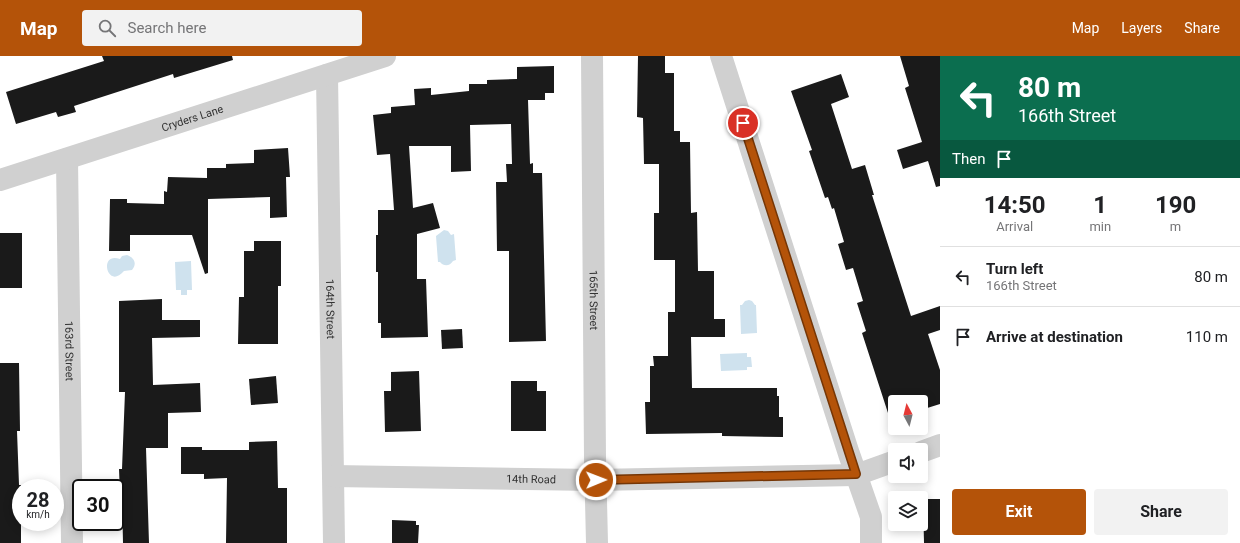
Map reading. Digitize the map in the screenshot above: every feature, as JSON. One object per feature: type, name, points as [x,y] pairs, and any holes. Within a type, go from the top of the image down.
[{"type":"street","name":"Cryders Lane","points":[[0,180],[385,56]]},
{"type":"street","name":"165th Street","points":[[592,56],[597,543]]},
{"type":"street","points":[[722,56],[871,517],[871,543]]},
{"type":"street","name":"164th Street","points":[[326,75],[334,543]]},
{"type":"street","name":"163rd Street","points":[[67,159],[72,543]]},
{"type":"street","points":[[928,449],[940,445]]},
{"type":"street","name":"14th Road","points":[[333,476],[596,480],[856,474],[888,463]]},
{"type":"water","points":[[444,230],[448,231],[451,235],[454,234],[456,260],[447,265],[443,265],[438,262],[436,236]]},
{"type":"water","points":[[127,255],[132,258],[135,263],[132,270],[124,271],[118,276],[109,274],[107,265],[109,260],[113,258],[120,259],[122,256]]},
{"type":"water","points":[[191,261],[192,290],[187,290],[187,295],[181,295],[181,290],[176,290],[175,262]]},
{"type":"water","points":[[749,300],[756,305],[757,333],[741,334],[740,305]]},
{"type":"water","points":[[747,353],[747,357],[751,357],[752,367],[747,367],[747,370],[721,371],[720,354]]},
{"type":"building","points":[[102,56],[232,56],[233,60],[174,78],[173,74],[74,106],[76,112],[58,117],[56,112],[16,124],[6,92],[104,61]]},
{"type":"building","points":[[638,56],[665,56],[665,73],[674,73],[674,131],[680,131],[680,142],[690,142],[691,213],[697,212],[698,271],[714,271],[714,319],[725,319],[725,337],[691,337],[692,388],[777,388],[777,396],[779,396],[779,417],[783,417],[783,437],[722,436],[722,433],[646,434],[645,402],[650,402],[650,366],[654,366],[653,356],[668,356],[668,312],[675,312],[675,260],[654,260],[654,213],[659,213],[659,164],[644,164],[643,118],[637,117]]},
{"type":"building","points":[[900,56],[940,56],[940,186],[936,187],[928,161],[903,169],[897,150],[922,142],[905,88],[909,86]]},
{"type":"building","points":[[554,66],[554,93],[545,93],[545,100],[528,100],[530,164],[533,163],[533,173],[542,173],[546,341],[509,342],[509,251],[497,251],[496,182],[507,182],[506,164],[512,164],[511,124],[470,125],[471,171],[451,172],[451,146],[409,146],[413,208],[433,203],[440,228],[417,234],[417,279],[426,279],[428,337],[381,338],[381,323],[378,323],[378,272],[376,272],[378,210],[394,210],[390,154],[377,155],[373,115],[391,113],[391,107],[415,105],[414,89],[431,88],[431,95],[469,91],[469,84],[487,84],[487,80],[517,79],[517,67]]},
{"type":"building","points":[[841,74],[849,97],[831,104],[852,169],[865,165],[874,195],[872,195],[911,316],[940,306],[940,330],[928,334],[940,370],[940,404],[928,408],[928,395],[888,395],[888,413],[862,333],[866,331],[857,303],[863,301],[853,268],[846,270],[838,244],[844,242],[834,208],[832,209],[828,197],[825,198],[809,151],[812,150],[791,91]]},
{"type":"building","points":[[288,148],[290,177],[286,177],[287,217],[270,218],[270,197],[208,199],[208,273],[205,274],[192,235],[130,235],[130,251],[109,251],[110,199],[127,199],[127,203],[164,204],[164,191],[167,192],[168,177],[207,178],[207,168],[226,168],[226,164],[254,163],[254,150]]},
{"type":"building","points":[[0,233],[22,233],[22,288],[0,288]]},
{"type":"building","points":[[254,241],[281,241],[281,286],[278,286],[278,344],[238,344],[239,297],[244,297],[244,251],[254,251]]},
{"type":"building","points":[[162,299],[162,320],[200,320],[200,337],[152,338],[153,385],[200,383],[201,412],[168,413],[168,448],[146,448],[149,543],[123,543],[124,479],[119,479],[119,469],[122,469],[125,392],[119,392],[119,301]]},
{"type":"building","points":[[462,329],[463,348],[442,349],[441,330]]},
{"type":"building","points":[[0,363],[19,363],[20,431],[17,431],[19,479],[12,479],[12,531],[21,531],[21,543],[0,543]]},
{"type":"building","points":[[419,371],[421,431],[385,432],[384,391],[391,391],[391,372]]},
{"type":"building","points":[[276,376],[278,403],[251,405],[249,379]]},
{"type":"building","points":[[511,381],[537,381],[537,391],[546,391],[546,431],[511,431]]},
{"type":"building","points":[[277,441],[278,488],[287,488],[287,543],[226,543],[227,478],[204,479],[204,474],[181,474],[181,447],[202,447],[202,450],[249,450],[249,442]]},
{"type":"building","points":[[928,499],[940,499],[940,543],[924,543],[924,531],[928,531]]},
{"type":"building","points":[[392,520],[416,521],[416,525],[419,525],[418,543],[392,543]]},
{"type":"route","points":[[596,480],[856,474],[743,123]]}]
